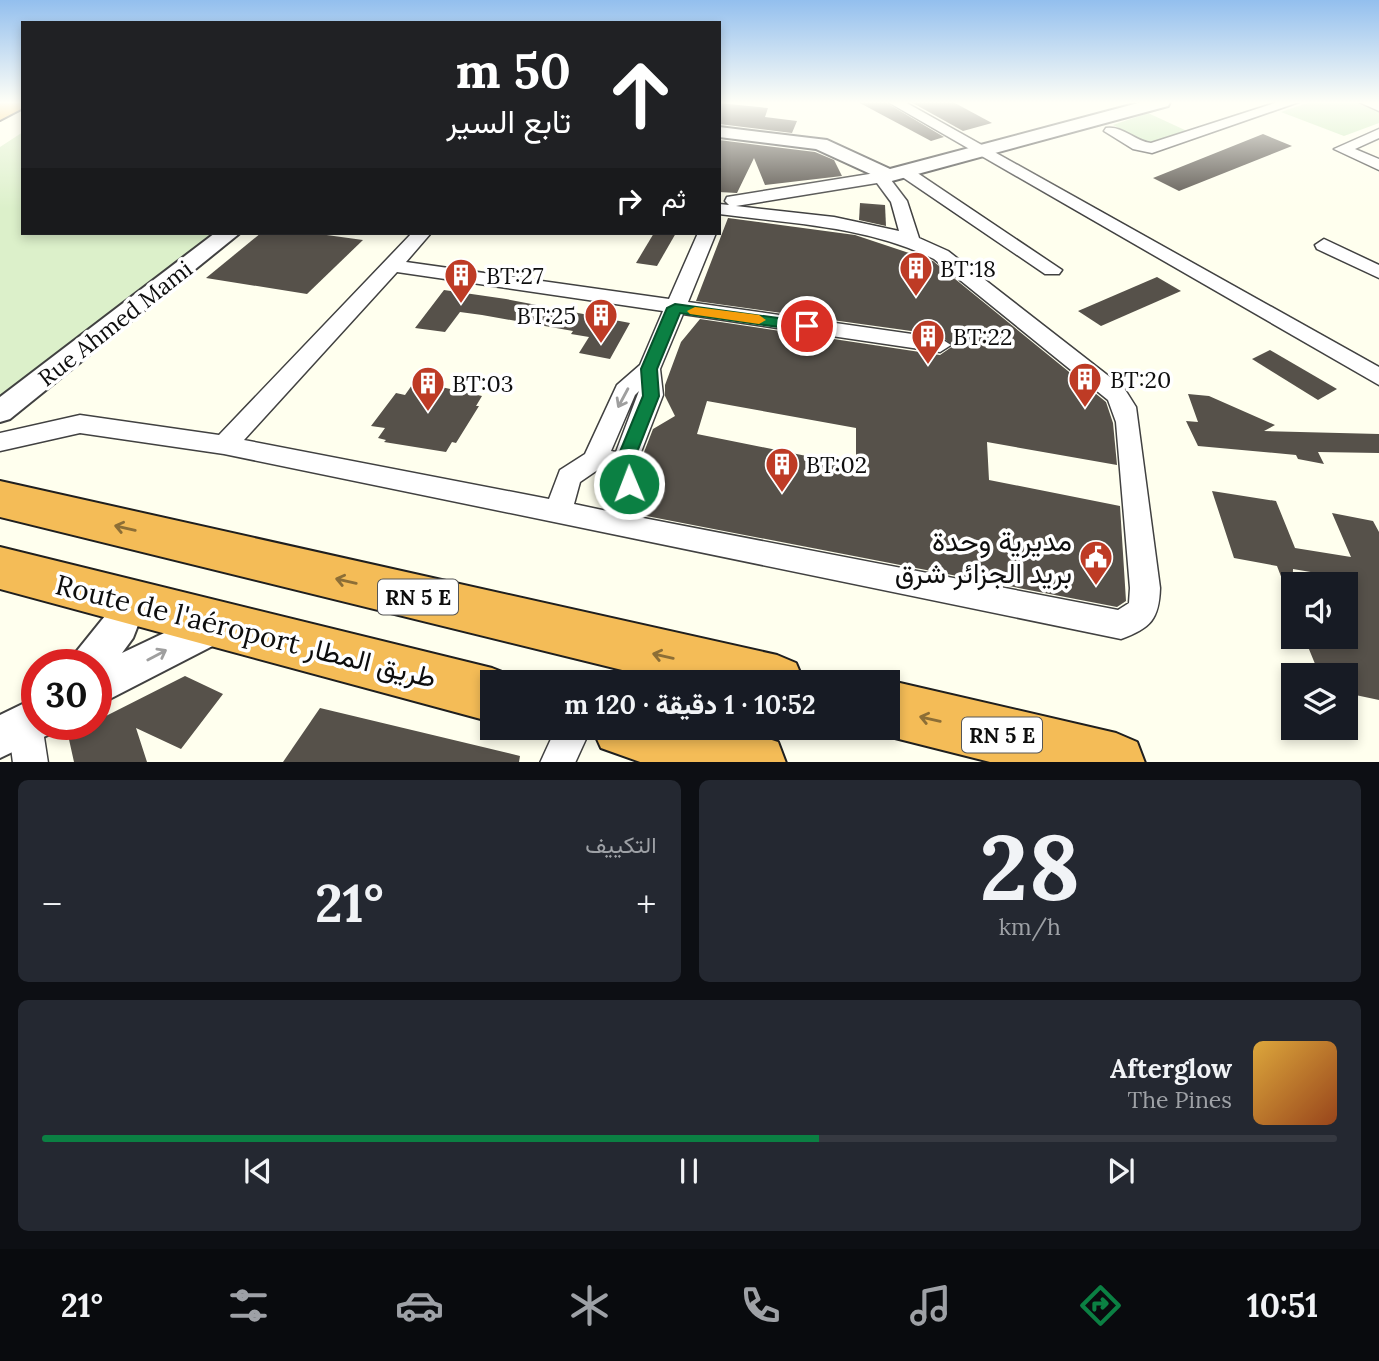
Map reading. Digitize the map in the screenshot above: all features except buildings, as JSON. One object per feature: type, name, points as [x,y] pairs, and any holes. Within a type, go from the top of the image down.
[{"type":"highway","name":"RN 5 E","points":[[0,499],[726,670]]},
{"type":"highway","name":"Route de l'aéroport طريق المطار","points":[[0,568],[480,692]]},
{"type":"highway","name":"RN 5 E","points":[[900,711],[1116,762]]},
{"type":"highway","points":[[669,740],[757,762]]},
{"type":"street","points":[[762,138],[820,145],[891,175],[1052,270]]},
{"type":"street","points":[[955,138],[1379,377]]},
{"type":"street","points":[[721,201],[762,199],[891,175],[1028,138]]},
{"type":"street","points":[[1124,138],[1146,149],[1182,138]]},
{"type":"street","points":[[1368,138],[1342,149],[1379,165]]},
{"type":"street","points":[[891,175],[910,239]]},
{"type":"street","points":[[0,442],[80,424],[224,444],[1121,625],[1144,610],[1144,575],[1124,407],[1116,394],[952,263],[910,239],[871,230],[721,209]]},
{"type":"street","name":"Rue Ahmed Mami","points":[[0,412],[226,235]]},
{"type":"street","points":[[224,444],[420,235]]},
{"type":"street","points":[[596,460],[625,391],[649,369],[706,235]]},
{"type":"street","points":[[1324,245],[1379,272]]},
{"type":"street","points":[[390,265],[940,345]]},
{"type":"street","points":[[623,466],[651,396],[649,369]]},
{"type":"street","points":[[558,512],[569,477],[596,460],[607,457],[623,466],[629,474],[629,484],[618,524]]},
{"type":"street","points":[[102,649],[120,626],[129,602]]},
{"type":"street","points":[[112,679],[219,624]]},
{"type":"street","points":[[557,762],[568,740]]},
{"type":"green space","points":[[14,138],[21,138],[21,235],[217,235],[0,396],[0,147]]},
{"type":"green space","points":[[1138,138],[1166,138],[1149,143]]},
{"type":"slow traffic","points":[[695,311],[759,320]]},
{"type":"place","name":"BT:18","points":[[916,298]]},
{"type":"place","name":"BT:27","points":[[461,305]]},
{"type":"place","name":"BT:25","points":[[601,345]]},
{"type":"place","name":"BT:22","points":[[928,366]]},
{"type":"place","name":"BT:20","points":[[1085,409]]},
{"type":"place","name":"BT:03","points":[[428,413]]},
{"type":"place","name":"BT:02","points":[[782,494]]},
{"type":"place","name":"مديرية وحدة بريد الجزائر شرق","points":[[1096,587]]},
{"type":"route","points":[[629,484],[629,474],[623,466],[651,396],[649,369],[675,308],[807,326]]}]
